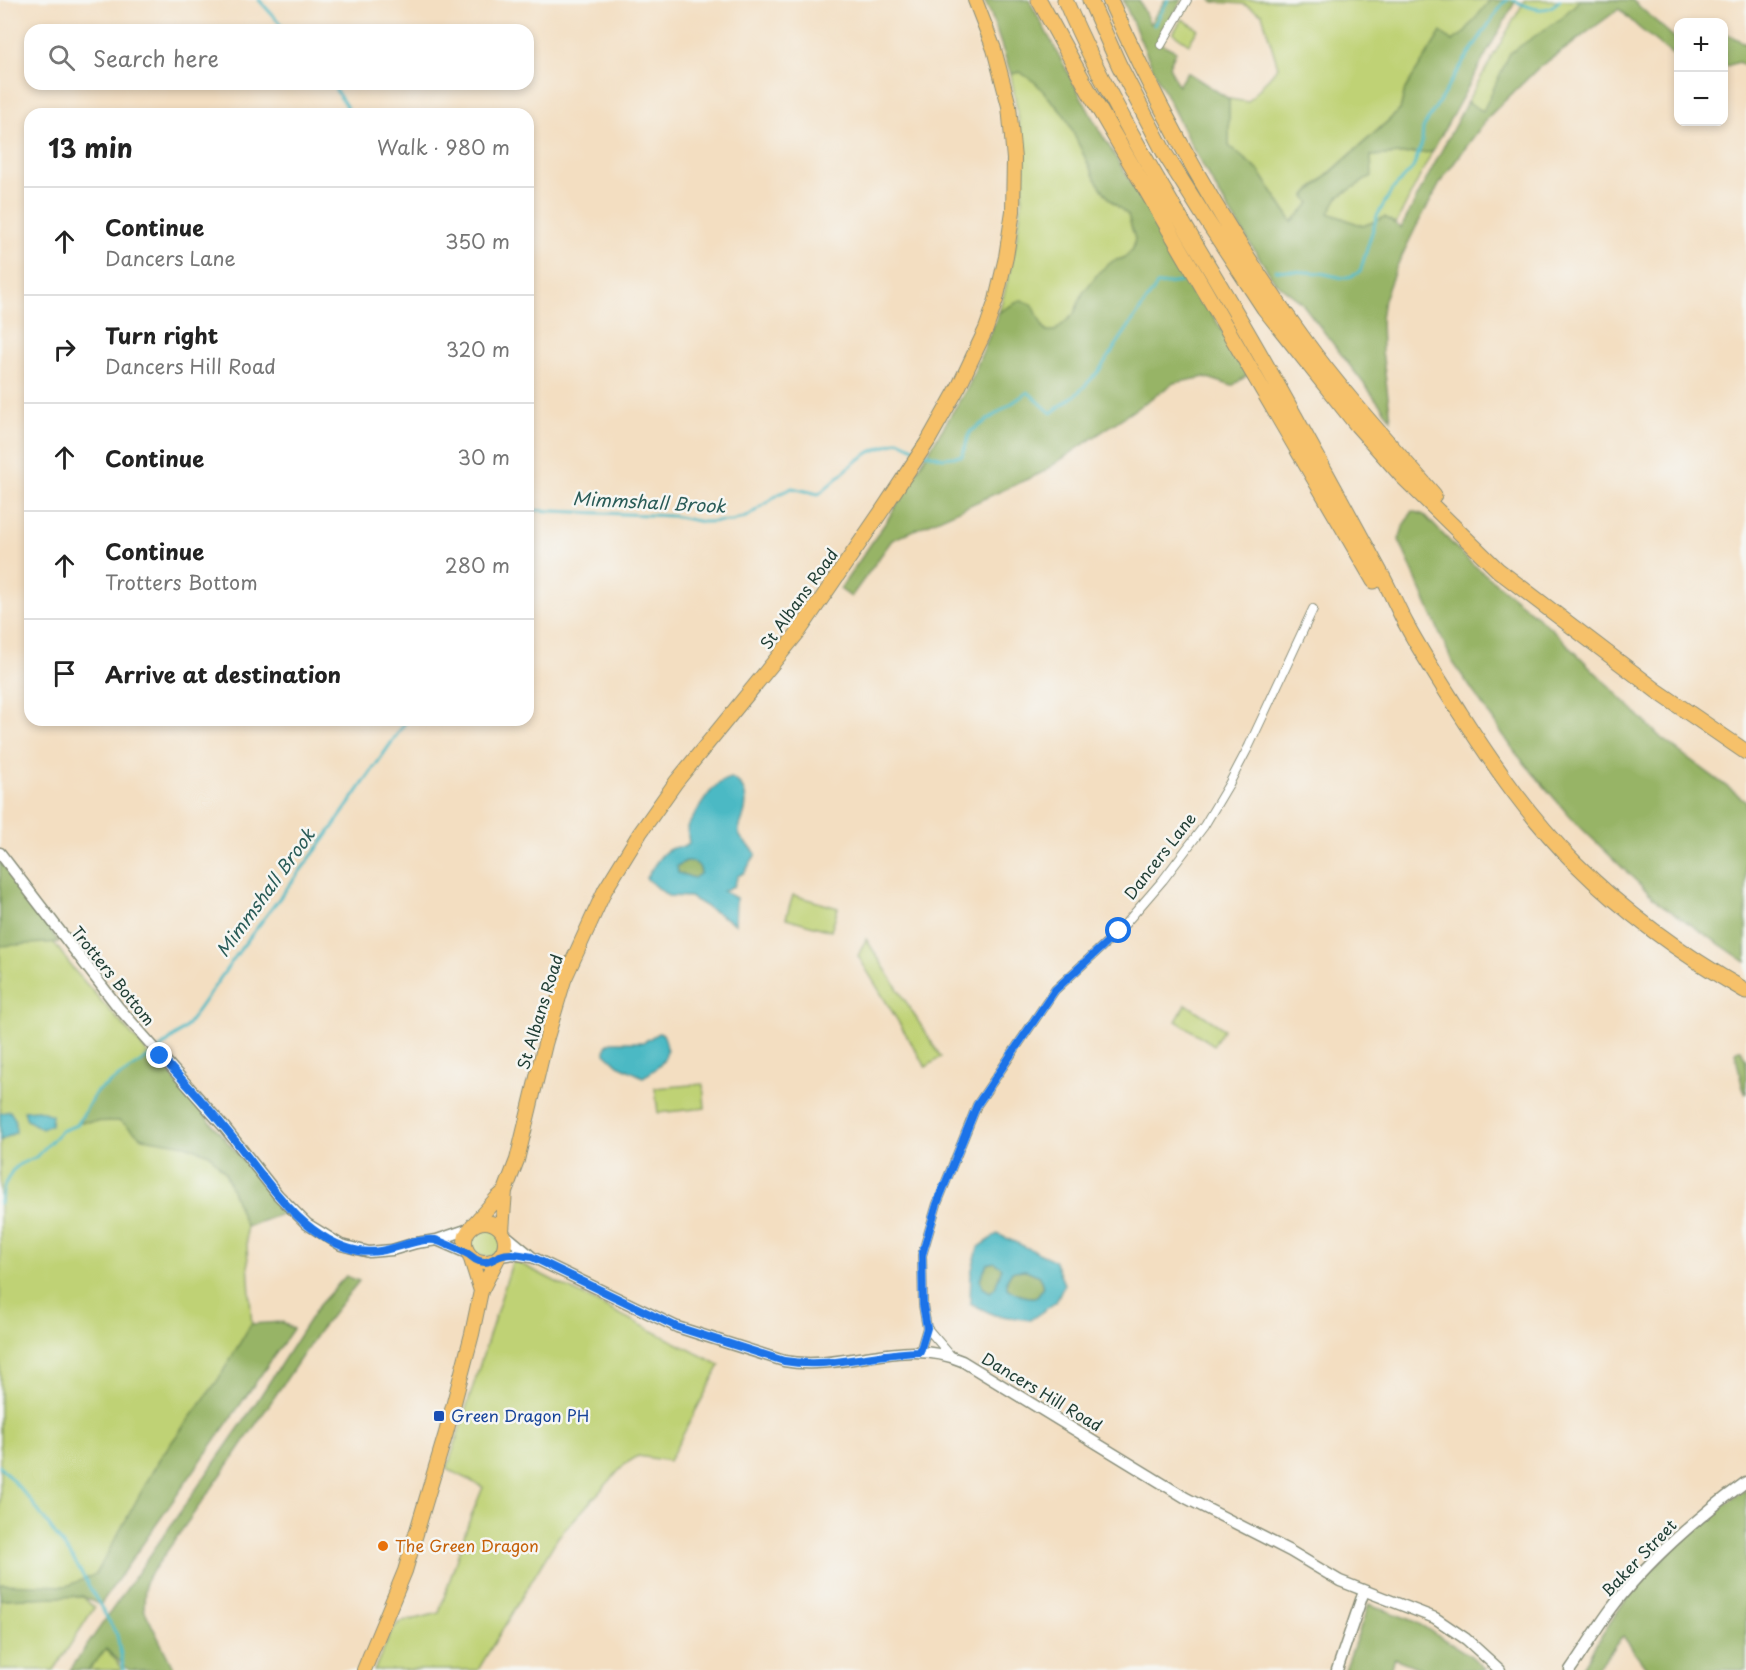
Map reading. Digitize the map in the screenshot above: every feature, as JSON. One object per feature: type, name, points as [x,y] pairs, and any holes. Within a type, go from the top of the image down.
[{"type":"highway","points":[[1039,0],[1087,88],[1374,582],[1406,625],[1488,756],[1542,827],[1573,861],[1615,900],[1658,935],[1708,969],[1746,991]]},
{"type":"highway","points":[[1065,0],[1105,85],[1142,154],[1265,363],[1383,578],[1406,625]]},
{"type":"highway","points":[[1090,0],[1119,65],[1166,154],[1207,221],[1264,308],[1357,425],[1403,477],[1498,570],[1657,691],[1746,752]]},
{"type":"highway","points":[[1110,0],[1187,154],[1251,263],[1305,342],[1436,497],[1504,564],[1514,581]]},
{"type":"main road","name":"St Albans Road","points":[[503,1232],[505,1191],[517,1160],[564,980],[605,890],[640,833],[676,782],[800,630],[882,512],[928,441],[964,377],[986,329],[996,300],[1006,257],[1012,211],[1014,159],[1009,106],[994,49],[975,0]]},
{"type":"main road","name":"St Albans Road","points":[[471,1228],[505,1191]]},
{"type":"main road","points":[[364,1670],[405,1572],[449,1422],[472,1335],[481,1290],[505,1245],[503,1232],[499,1227],[488,1222],[471,1228],[465,1244],[481,1290]]},
{"type":"main road","points":[[470,1255],[480,1262],[492,1261],[499,1257]]},
{"type":"street","points":[[1161,45],[1187,0]]},
{"type":"street","name":"Dancers Lane","points":[[920,1352],[927,1328],[923,1305],[922,1255],[937,1204],[977,1105],[1055,990],[1119,931],[1163,880],[1203,826],[1249,746],[1313,609]]},
{"type":"street","name":"Trotters Bottom","points":[[0,853],[85,967],[152,1047],[225,1128],[278,1195],[307,1224],[341,1245],[369,1252],[392,1250],[437,1240],[471,1228]]},
{"type":"street","name":"Dancers Hill Road","points":[[503,1232],[532,1257],[677,1327],[784,1361],[828,1364],[872,1356],[920,1352],[951,1356],[972,1366],[1186,1497],[1290,1551],[1340,1581],[1435,1618],[1466,1639],[1500,1670]]},
{"type":"street","points":[[437,1240],[470,1255]]},
{"type":"street","name":"Dancers Hill Road","points":[[499,1257],[513,1254],[532,1257]]},
{"type":"street","points":[[927,1328],[951,1356]]},
{"type":"street","name":"Baker Street","points":[[1570,1670],[1612,1607],[1637,1579],[1690,1526],[1746,1482]]},
{"type":"street","points":[[1337,1670],[1364,1591]]},
{"type":"green space","points":[[984,0],[1029,0],[1099,130],[1249,374],[1232,386],[1205,377],[1174,383],[1041,473],[892,540],[851,597],[840,589],[888,519],[969,385],[999,312],[1021,300],[1033,305],[1045,331],[1055,331],[1074,314],[1083,293],[1099,272],[1113,261],[1124,258],[1133,249],[1135,239],[1128,215],[1110,200],[1096,180],[1065,116],[1036,83],[1020,72],[1011,74]]},
{"type":"green space","points":[[1123,0],[1139,0],[1150,24],[1165,0],[1182,0],[1158,42],[1176,51],[1169,66],[1178,86],[1187,72],[1229,99],[1229,146],[1259,171],[1292,222],[1310,203],[1305,196],[1400,110],[1405,89],[1441,32],[1452,41],[1463,34],[1490,0],[1516,0],[1432,152],[1371,156],[1372,176],[1338,197],[1329,213],[1363,226],[1385,217],[1401,228],[1467,102],[1483,111],[1510,53],[1560,19],[1580,0],[1632,0],[1674,37],[1674,56],[1619,9],[1538,68],[1489,116],[1443,178],[1396,268],[1384,299],[1381,319],[1382,351],[1391,419],[1301,302],[1275,282],[1193,149],[1155,73]]},
{"type":"green space","points":[[1211,0],[1491,1],[1464,34],[1452,41],[1442,33],[1405,89],[1400,110],[1305,195],[1310,203],[1292,222],[1259,171],[1229,146],[1229,99],[1248,102],[1278,67],[1262,14],[1243,4]]},
{"type":"green space","points":[[1525,0],[1627,0],[1570,46],[1538,68],[1489,116],[1467,102]]},
{"type":"green space","points":[[1182,19],[1198,29],[1189,44],[1173,33]]},
{"type":"green space","points":[[1728,34],[1746,44],[1746,66],[1738,62],[1728,66]]},
{"type":"green space","points":[[1020,72],[1036,83],[1065,116],[1096,180],[1110,200],[1128,215],[1135,239],[1133,249],[1124,258],[1113,261],[1083,293],[1074,314],[1055,331],[1048,332],[1022,300],[999,312],[1015,248],[1023,182],[1021,138],[1011,74]]},
{"type":"green space","points":[[1432,152],[1396,224],[1385,217],[1363,226],[1328,213],[1338,197],[1371,176],[1371,156]]},
{"type":"green space","points":[[1413,511],[1424,515],[1469,561],[1551,628],[1661,738],[1746,801],[1746,962],[1659,903],[1572,819],[1515,752],[1452,661],[1399,540],[1404,524]]},
{"type":"green space","points":[[0,861],[59,942],[0,946]]},
{"type":"green space","points":[[686,861],[700,867],[701,873],[694,878],[678,873],[677,866]]},
{"type":"green space","points":[[0,869],[74,970],[146,1051],[244,1195],[252,1329],[100,1591],[0,1596]]},
{"type":"green space","points":[[793,895],[838,908],[831,931],[786,918]]},
{"type":"green space","points":[[866,939],[941,1057],[926,1067],[858,956]]},
{"type":"green space","points":[[1186,1004],[1224,1029],[1214,1045],[1176,1021]]},
{"type":"green space","points":[[1741,1050],[1746,1060],[1746,1094],[1735,1053]]},
{"type":"green space","points":[[153,1054],[287,1212],[246,1227],[225,1172],[209,1154],[185,1145],[143,1138],[120,1121],[80,1122],[96,1092]]},
{"type":"green space","points":[[703,1084],[705,1108],[658,1113],[655,1088]]},
{"type":"green space","points":[[486,1227],[497,1231],[501,1242],[497,1253],[486,1257],[475,1253],[471,1242],[475,1231]]},
{"type":"green space","points":[[517,1262],[720,1365],[669,1461],[638,1456],[625,1464],[558,1537],[478,1670],[374,1670],[398,1623],[439,1613],[468,1524],[483,1487],[447,1469],[512,1263]]},
{"type":"green space","points":[[995,1262],[1002,1268],[995,1289],[990,1292],[982,1287],[980,1279],[987,1264]]},
{"type":"green space","points":[[1026,1270],[1040,1276],[1043,1287],[1037,1297],[1021,1296],[1007,1288],[1007,1279],[1012,1271]]},
{"type":"green space","points":[[346,1276],[359,1281],[319,1331],[145,1582],[144,1609],[174,1670],[129,1670],[106,1649],[88,1670],[70,1670],[252,1409],[319,1305]]},
{"type":"green space","points":[[282,1322],[293,1329],[100,1605],[82,1596],[0,1599],[0,1584],[67,1586],[96,1574],[160,1458],[218,1380],[251,1324]]},
{"type":"green space","points":[[1746,1489],[1746,1670],[1648,1670],[1623,1636],[1595,1670],[1580,1670],[1617,1612],[1645,1577],[1693,1530]]},
{"type":"green space","points":[[82,1596],[94,1608],[54,1670],[0,1670],[0,1599]]},
{"type":"green space","points":[[1369,1604],[1414,1621],[1471,1656],[1486,1670],[1424,1670],[1394,1658],[1390,1670],[1345,1670]]},
{"type":"green space","points":[[106,1649],[124,1670],[88,1670]]},
{"type":"water","points":[[731,778],[736,781],[745,793],[746,804],[739,833],[756,854],[745,872],[738,876],[734,886],[723,891],[736,898],[735,924],[690,897],[668,896],[646,878],[666,852],[689,844],[687,827],[711,791],[724,780]],"holes":[[[686,861],[694,862],[700,867],[701,873],[694,878],[678,873],[677,866]]]},
{"type":"water","points":[[658,1033],[663,1034],[666,1041],[664,1060],[656,1069],[643,1077],[618,1065],[605,1053],[606,1046],[611,1042],[644,1042]]},
{"type":"water","points":[[38,1110],[52,1115],[51,1125],[42,1129],[27,1120],[24,1111]]},
{"type":"water","points":[[10,1111],[15,1119],[16,1132],[0,1141],[0,1113]]},
{"type":"water","points":[[997,1234],[1054,1260],[1064,1284],[1056,1302],[1030,1320],[994,1315],[970,1303],[971,1273],[978,1248]],"holes":[[[994,1262],[1002,1268],[995,1288],[990,1292],[982,1287],[980,1279],[987,1264]],[[1026,1270],[1040,1276],[1043,1287],[1037,1297],[1021,1296],[1007,1288],[1007,1279],[1012,1271]]]},
{"type":"waterway","points":[[259,0],[281,24]]},
{"type":"waterway","points":[[1154,25],[1168,0]]},
{"type":"waterway","name":"Mimmshall Brook","points":[[1276,270],[1321,273],[1343,278],[1360,272],[1377,216],[1392,190],[1413,168],[1422,143],[1423,128],[1462,64],[1503,3],[1508,0]]},
{"type":"waterway","name":"Mimmshall Brook","points":[[1513,0],[1537,9],[1549,8],[1560,0]]},
{"type":"waterway","points":[[336,90],[347,108]]},
{"type":"waterway","name":"Mimmshall Brook","points":[[925,453],[943,458],[962,456],[970,432],[1028,392],[1051,413],[1078,393],[1098,372],[1157,285],[1181,282]]},
{"type":"waterway","name":"Mimmshall Brook","points":[[534,510],[673,516],[703,522],[732,521],[748,516],[779,494],[792,488],[819,494],[855,462],[870,452],[899,441],[916,449]]},
{"type":"waterway","name":"Mimmshall Brook","points":[[0,1203],[5,1184],[12,1171],[20,1164],[36,1157],[61,1131],[77,1125],[96,1092],[153,1054],[186,1027],[240,950],[326,837],[403,726]]},
{"type":"waterway","points":[[0,1466],[31,1501],[74,1560],[117,1635],[124,1670]]},
{"type":"place","name":"Green Dragon PH","points":[[439,1416]]},
{"type":"place","name":"The Green Dragon","points":[[383,1546]]},
{"type":"route","points":[[160,1056],[225,1128],[256,1169],[292,1210],[315,1230],[341,1245],[369,1252],[392,1250],[437,1240],[446,1246],[469,1254],[480,1262],[492,1261],[500,1256],[513,1254],[532,1257],[677,1327],[784,1361],[828,1364],[872,1356],[920,1352],[927,1328],[923,1305],[922,1255],[937,1204],[977,1105],[1055,990],[1119,931]]}]
